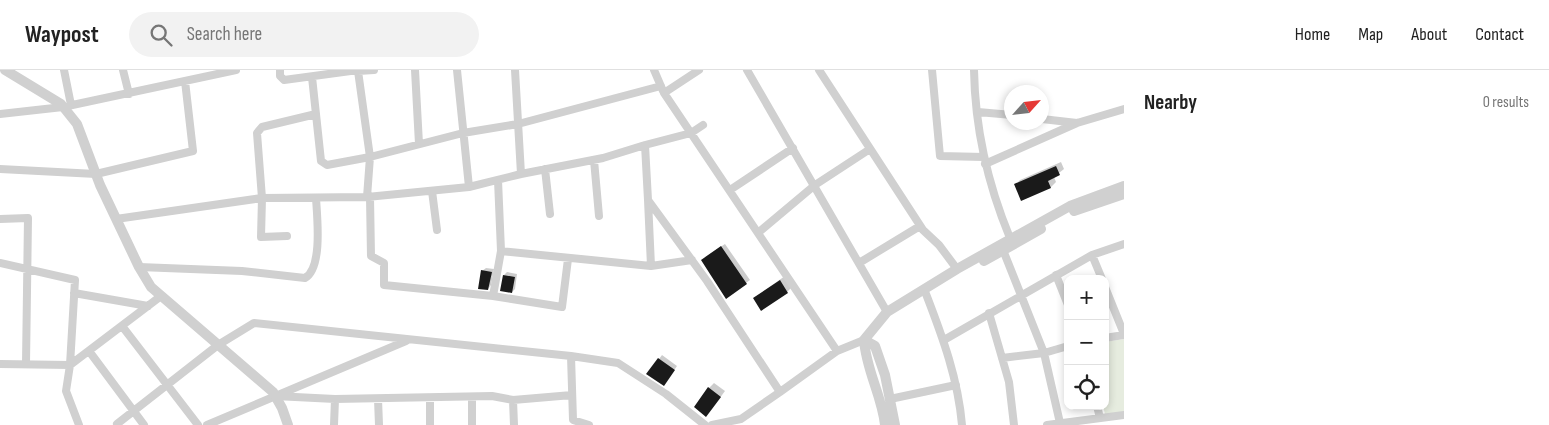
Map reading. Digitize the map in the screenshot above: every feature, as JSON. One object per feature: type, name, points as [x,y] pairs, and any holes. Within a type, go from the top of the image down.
[{"type":"street","points":[[5,70],[67,106]]},
{"type":"street","points":[[64,70],[67,106],[77,124],[116,220],[151,287],[275,396],[288,425]]},
{"type":"street","points":[[124,70],[129,94]]},
{"type":"street","points":[[0,169],[96,174],[193,151],[189,81],[191,70]]},
{"type":"street","points":[[0,114],[67,106],[236,70]]},
{"type":"street","points":[[280,70],[280,76],[284,80],[358,70],[374,70]]},
{"type":"street","points":[[358,70],[370,157],[371,256],[384,263],[384,285],[493,296],[562,307],[568,259]]},
{"type":"street","points":[[415,70],[419,144]]},
{"type":"street","points":[[457,70],[469,187]]},
{"type":"street","points":[[515,70],[520,174]]},
{"type":"street","points":[[654,70],[662,90],[837,351]]},
{"type":"street","points":[[312,77],[322,161],[327,166],[464,133],[518,124],[662,90],[699,70]]},
{"type":"street","points":[[747,70],[815,185],[885,314]]},
{"type":"street","points":[[819,70],[920,226],[939,245],[957,269]]},
{"type":"street","points":[[932,70],[940,156],[984,160],[1077,123],[1124,109]]},
{"type":"street","points":[[974,70],[984,160],[998,209],[1010,238]]},
{"type":"street","points":[[978,112],[1004,114]]},
{"type":"street","points":[[288,236],[261,237],[262,198],[256,133],[262,127],[316,114]]},
{"type":"street","points":[[1049,120],[1077,123]]},
{"type":"street","points":[[116,220],[262,198],[369,197],[469,187],[520,174],[594,160],[691,133],[703,125]]},
{"type":"street","points":[[645,145],[651,266]]},
{"type":"street","points":[[730,190],[793,148]]},
{"type":"street","points":[[759,232],[815,185],[870,149]]},
{"type":"street","points":[[594,160],[599,216]]},
{"type":"street","points":[[545,169],[550,214]]},
{"type":"street","points":[[493,296],[501,251],[498,180]]},
{"type":"street","points":[[712,425],[742,422],[837,351],[864,340],[885,314],[957,269],[1070,206],[1124,186]]},
{"type":"street","points":[[432,191],[437,230]]},
{"type":"street","points":[[885,314],[895,312],[1072,212],[1124,194]]},
{"type":"street","points":[[139,267],[242,271],[305,278],[312,272],[318,251],[316,198]]},
{"type":"street","points":[[648,200],[692,260],[780,392]]},
{"type":"street","points":[[0,219],[28,218],[26,364]]},
{"type":"street","points":[[858,263],[920,226]]},
{"type":"street","points":[[944,340],[1092,255],[1124,244]]},
{"type":"street","points":[[1003,250],[1044,353],[1060,423]]},
{"type":"street","points":[[501,251],[651,266],[692,260]]},
{"type":"street","points":[[1092,255],[1100,275]]},
{"type":"street","points":[[0,263],[75,280],[70,365],[66,391],[80,425]]},
{"type":"street","points":[[1056,275],[1064,295]]},
{"type":"street","points":[[74,293],[148,306]]},
{"type":"street","points":[[926,294],[944,340],[956,385],[962,425]]},
{"type":"street","points":[[0,364],[70,365],[161,296]]},
{"type":"street","points":[[1109,297],[1124,334],[1109,337]]},
{"type":"street","points":[[989,313],[1009,382],[1014,425]]},
{"type":"street","points":[[117,424],[218,345],[254,323],[571,356],[618,363],[666,394],[705,425]]},
{"type":"street","points":[[122,326],[168,383],[198,425]]},
{"type":"street","points":[[207,425],[408,340]]},
{"type":"street","points":[[864,340],[874,346],[885,375],[895,425]]},
{"type":"street","points":[[864,340],[866,361],[876,389],[884,425]]},
{"type":"street","points":[[1002,358],[1044,353],[1064,347]]},
{"type":"street","points":[[89,351],[144,425]]},
{"type":"street","points":[[571,356],[573,423],[589,425]]},
{"type":"street","points":[[890,400],[956,385]]},
{"type":"street","points":[[275,396],[335,399],[430,399],[492,396],[513,400],[572,396]]},
{"type":"street","points":[[472,397],[472,425]]},
{"type":"street","points":[[334,425],[335,399]]},
{"type":"street","points":[[378,399],[379,425]]},
{"type":"street","points":[[430,399],[430,425]]},
{"type":"street","points":[[513,400],[514,425]]},
{"type":"street","points":[[1098,410],[1100,418]]},
{"type":"street","points":[[1047,425],[1124,415]]},
{"type":"shaded area","points":[[1124,339],[1124,412],[1105,414],[1104,410],[1109,410],[1109,341]]},
{"type":"building","points":[[1056,166],[1060,175],[1048,181],[1051,188],[1021,201],[1014,184]]},
{"type":"building","points":[[721,246],[747,284],[726,299],[701,260]]},
{"type":"building","points":[[481,270],[492,272],[488,290],[478,289]]},
{"type":"building","points":[[503,275],[515,277],[512,293],[500,291]]},
{"type":"building","points":[[780,280],[788,293],[761,311],[753,298]]},
{"type":"building","points":[[658,358],[675,370],[664,386],[646,374]]},
{"type":"building","points":[[708,387],[721,397],[706,417],[694,407]]}]
